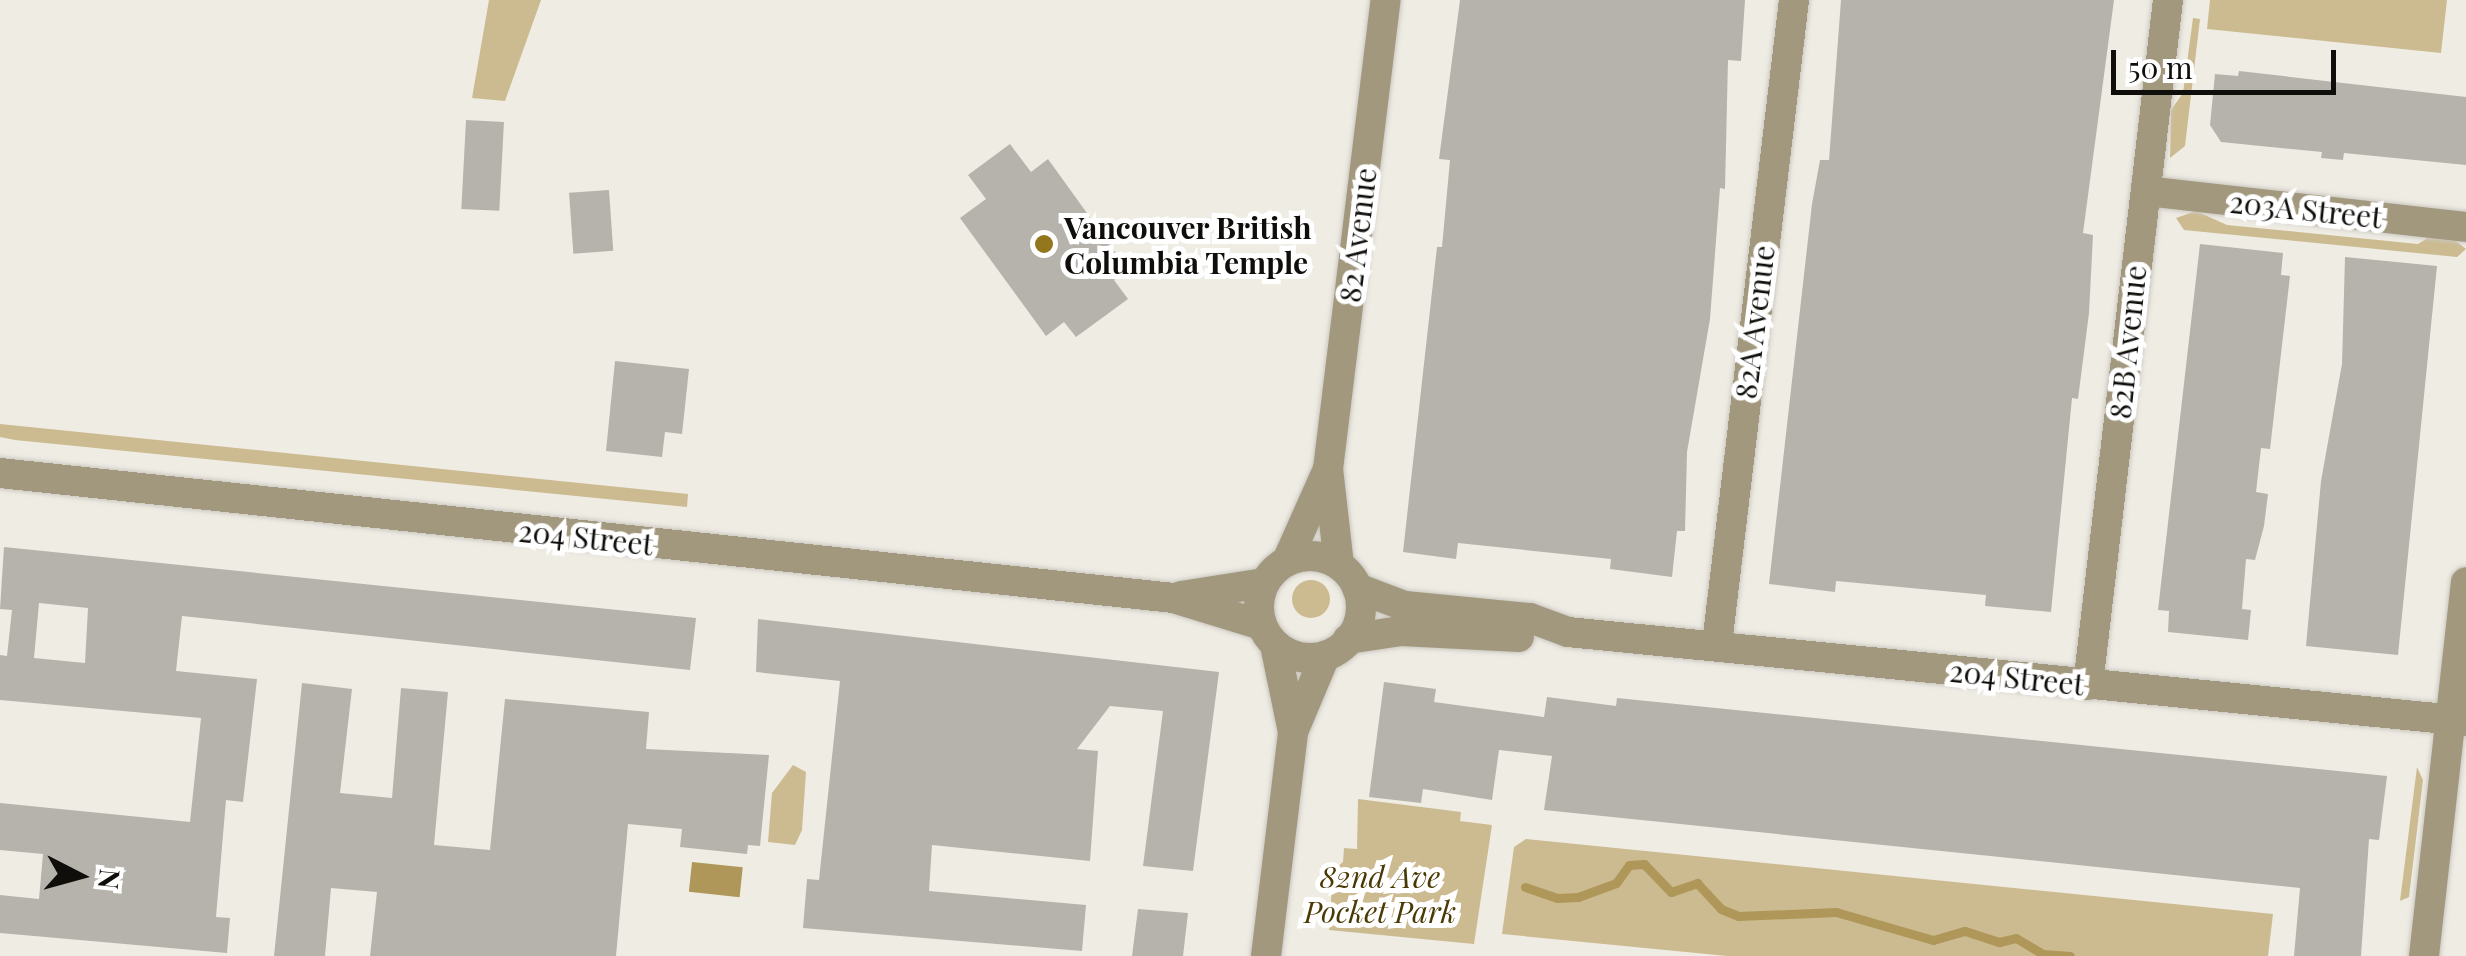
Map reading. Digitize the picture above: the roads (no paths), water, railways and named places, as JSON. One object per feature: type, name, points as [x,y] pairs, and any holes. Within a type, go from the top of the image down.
[{"type":"street","name":"82 Avenue","points":[[1286,561],[1328,469],[1386,0]]},
{"type":"street","name":"82A Avenue","points":[[1717,644],[1794,0]]},
{"type":"street","name":"82B Avenue","points":[[2088,685],[2168,0]]},
{"type":"street","name":"203A Street","points":[[2146,192],[2466,227]]},
{"type":"street","name":"82 Avenue","points":[[1328,469],[1348,577]]},
{"type":"street","name":"204 Street","points":[[0,473],[1173,598],[1269,635]]},
{"type":"street","points":[[1266,956],[1293,732],[1336,648],[1360,618],[1348,577],[1318,556],[1286,561],[1264,583],[1269,635],[1293,732]]},
{"type":"street","name":"204 Street","points":[[1348,577],[1415,608],[1530,618],[1568,632],[2458,720]]},
{"type":"street","points":[[2424,956],[2458,720],[2466,582]]},
{"type":"street","name":"204 Street","points":[[1173,598],[1264,583]]},
{"type":"street","name":"204 Street","points":[[1336,648],[1425,631],[1548,640],[1568,632]]},
{"type":"street","points":[[1269,635],[1308,658],[1336,648]]},
{"type":"waterway","points":[[1525,887],[1557,898],[1578,897],[1616,883],[1629,865],[1644,864],[1671,892],[1697,883],[1721,909],[1738,916],[1836,912],[1933,940],[1965,931],[1999,942],[2016,938],[2043,954],[2070,956]]},
{"type":"place","name":"Vancouver British Columbia Temple","points":[[1044,244]]},
{"type":"park label","name":"82nd Ave Pocket Park","points":[[1380,893]]}]
